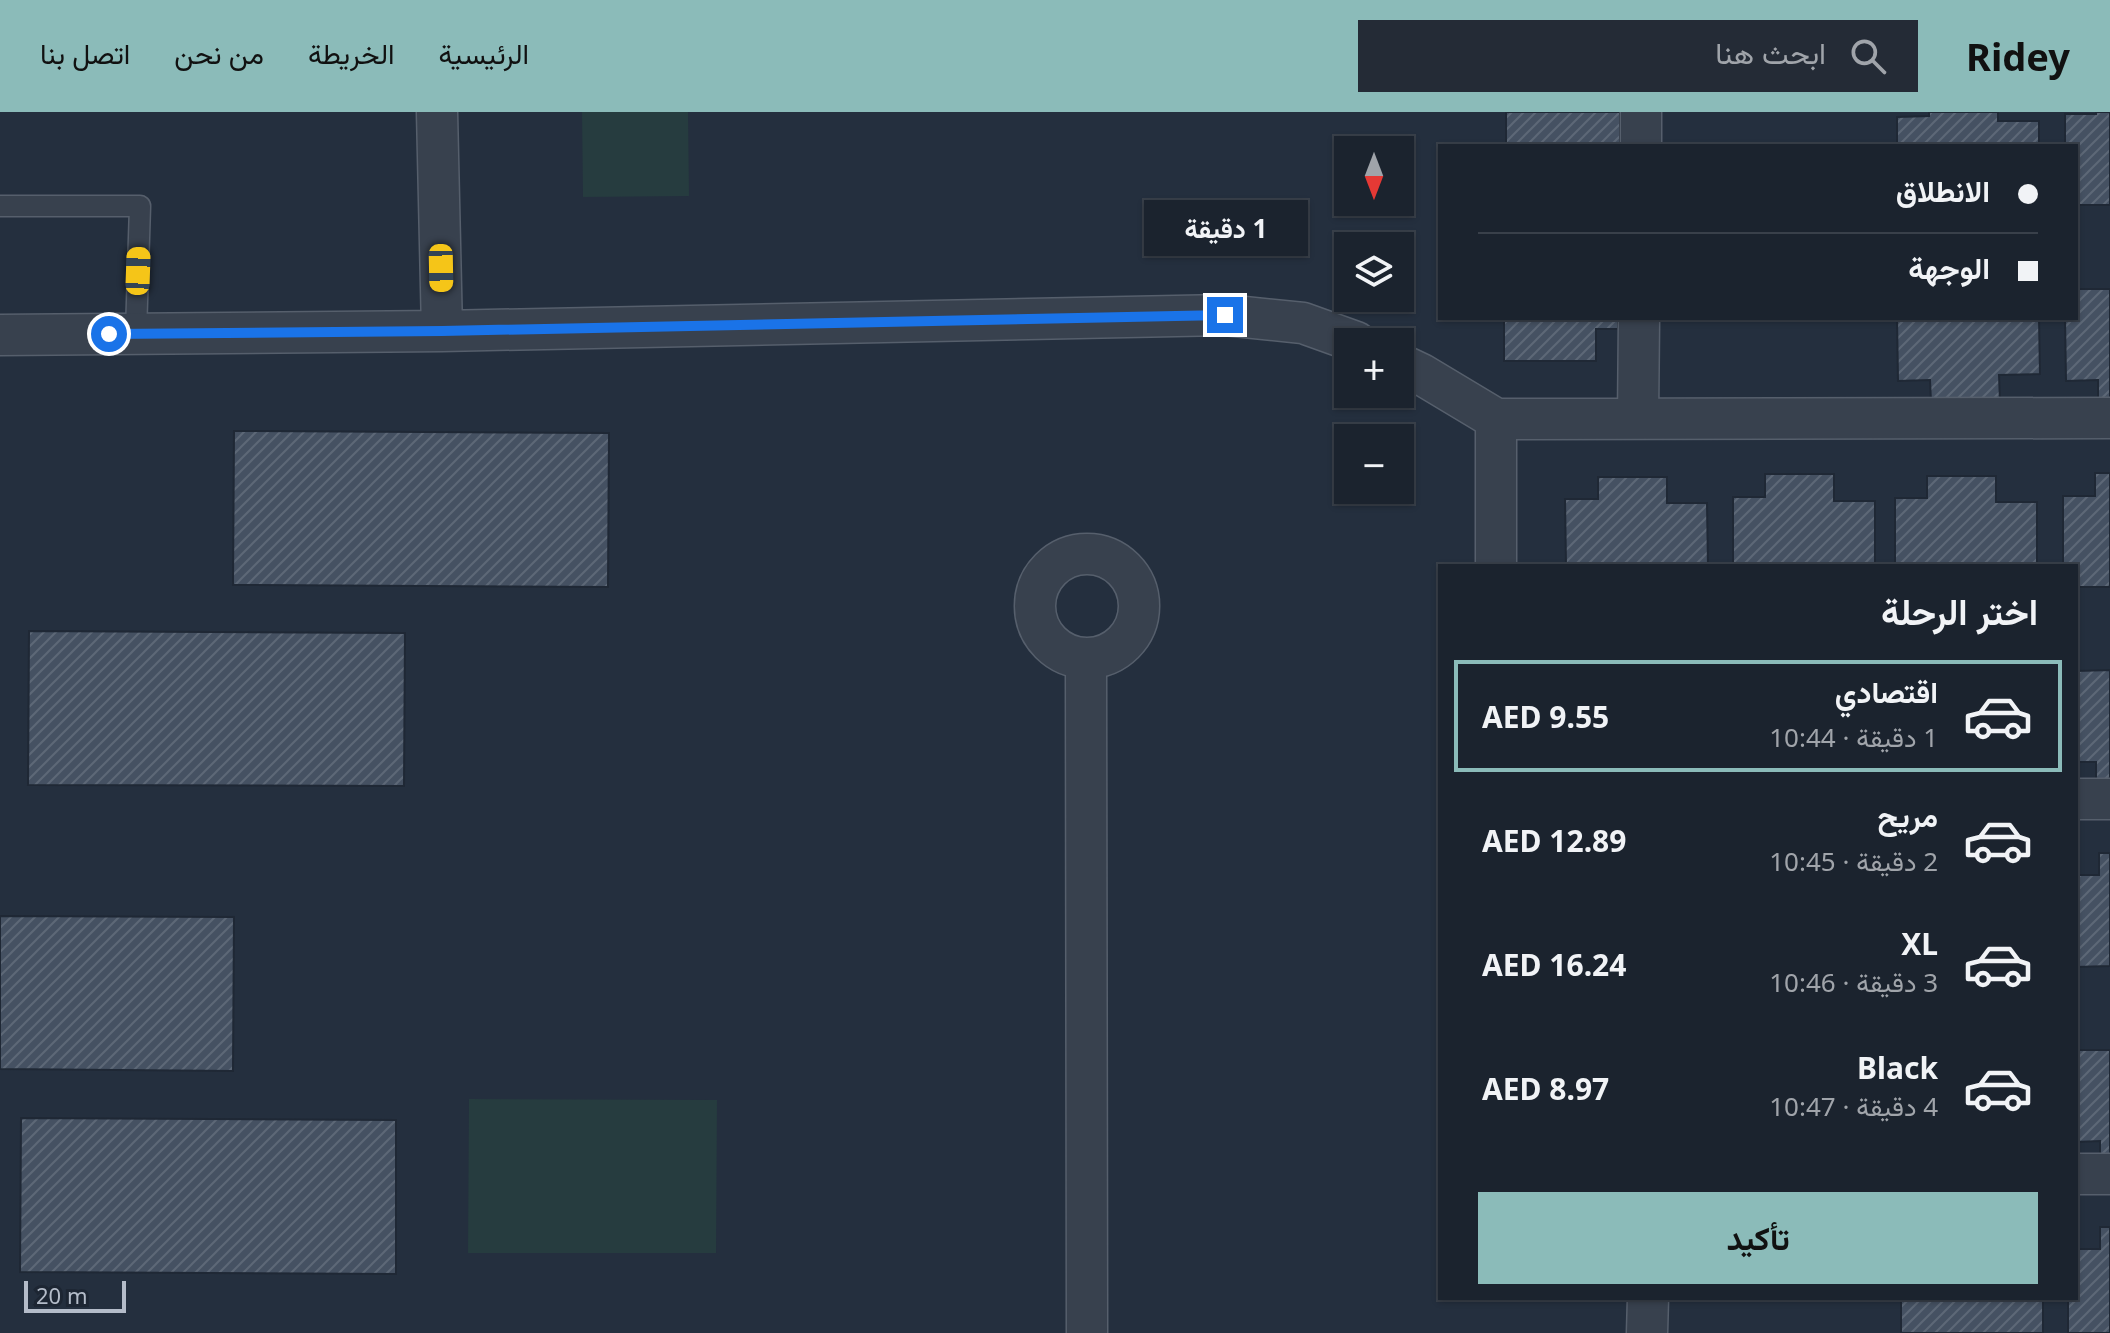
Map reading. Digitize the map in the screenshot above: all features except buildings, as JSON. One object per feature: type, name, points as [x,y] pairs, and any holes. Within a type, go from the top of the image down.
[{"type":"street","points":[[437,112],[442,331]]},
{"type":"street","points":[[1641,112],[1641,144]]},
{"type":"street","points":[[0,335],[442,331],[1225,315],[1303,323],[1334,334]]},
{"type":"street","points":[[1638,419],[1639,320]]},
{"type":"street","points":[[1414,371],[1496,419],[2110,418]]},
{"type":"street","points":[[1496,419],[1496,564]]},
{"type":"street","points":[[1086,659],[1087,1333]]},
{"type":"street","points":[[2078,799],[2110,799]]},
{"type":"street","points":[[2078,1174],[2110,1174]]},
{"type":"street","points":[[1647,1333],[1648,1300]]},
{"type":"lane","points":[[0,206],[140,206],[136,333]]},
{"type":"green space","points":[[582,112],[688,112],[689,196],[583,197]]},
{"type":"green space","points":[[469,1099],[717,1100],[716,1253],[468,1253]]},
{"type":"route","points":[[109,334],[442,331],[1225,315]]}]
